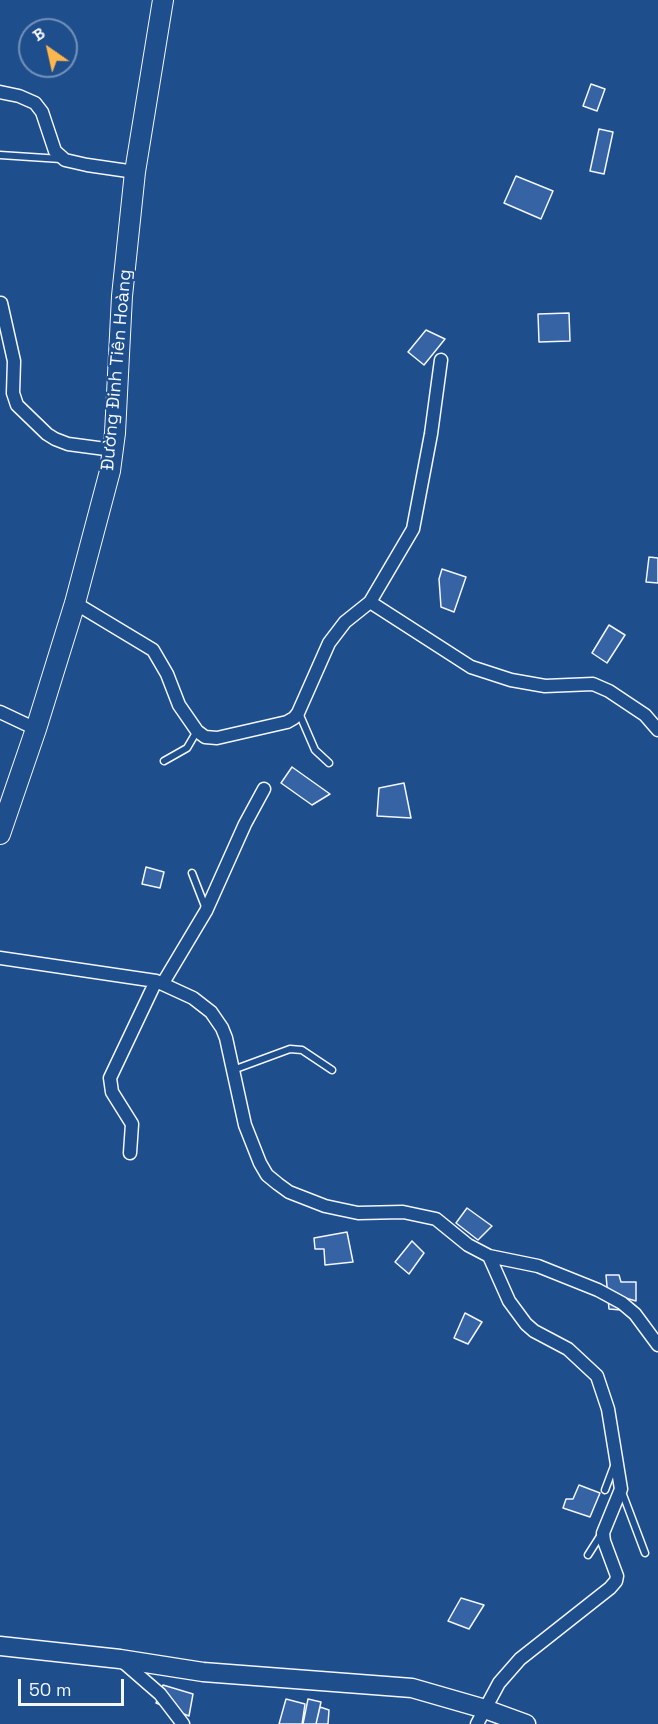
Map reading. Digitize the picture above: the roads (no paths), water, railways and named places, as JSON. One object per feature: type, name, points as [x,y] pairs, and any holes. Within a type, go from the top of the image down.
[{"type":"main road","name":"Đường Đinh Tiên Hoàng","points":[[0,834],[36,729],[75,603],[93,539],[113,450],[122,296],[135,172],[163,0]]},
{"type":"street","points":[[0,92],[19,96],[35,103],[42,112],[56,151],[65,160],[135,172]]},
{"type":"street","points":[[1,303],[14,361],[13,393],[17,405],[55,439],[68,444],[113,450]]},
{"type":"street","points":[[75,603],[153,650],[167,674],[179,705],[197,731],[205,737],[217,738],[287,722],[298,713],[329,643],[345,622],[370,602],[413,529],[441,360]]},
{"type":"street","points":[[370,602],[471,667],[511,680],[545,686],[593,684],[609,691],[645,716],[658,730]]},
{"type":"street","points":[[0,712],[36,729]]},
{"type":"street","points":[[130,1153],[132,1124],[112,1092],[110,1078],[160,982],[206,911],[245,824],[264,789]]},
{"type":"street","points":[[0,958],[160,982],[193,998],[217,1019],[226,1038],[245,1125],[267,1175],[278,1184],[289,1192],[325,1206],[358,1213],[403,1212],[428,1215],[444,1224],[476,1250],[489,1256],[538,1266],[607,1294],[635,1314],[658,1345]]},
{"type":"street","points":[[481,1716],[499,1683],[520,1659],[614,1584],[617,1576],[604,1541],[605,1529],[621,1490],[605,1394],[597,1376],[568,1349],[534,1332],[526,1324],[509,1300],[489,1256]]},
{"type":"street","points":[[0,1646],[120,1659],[203,1672],[412,1688],[481,1716],[526,1724]]},
{"type":"street","points":[[120,1659],[160,1694],[183,1724]]},
{"type":"lane","points":[[0,155],[65,160]]},
{"type":"lane","points":[[298,713],[315,750],[329,763]]},
{"type":"lane","points":[[164,761],[187,748],[197,731]]},
{"type":"lane","points":[[192,873],[206,911]]},
{"type":"lane","points":[[232,1070],[290,1049],[302,1050],[332,1070]]},
{"type":"lane","points":[[605,1490],[617,1458]]},
{"type":"lane","points":[[621,1490],[645,1553]]},
{"type":"lane","points":[[588,1555],[605,1529]]}]
